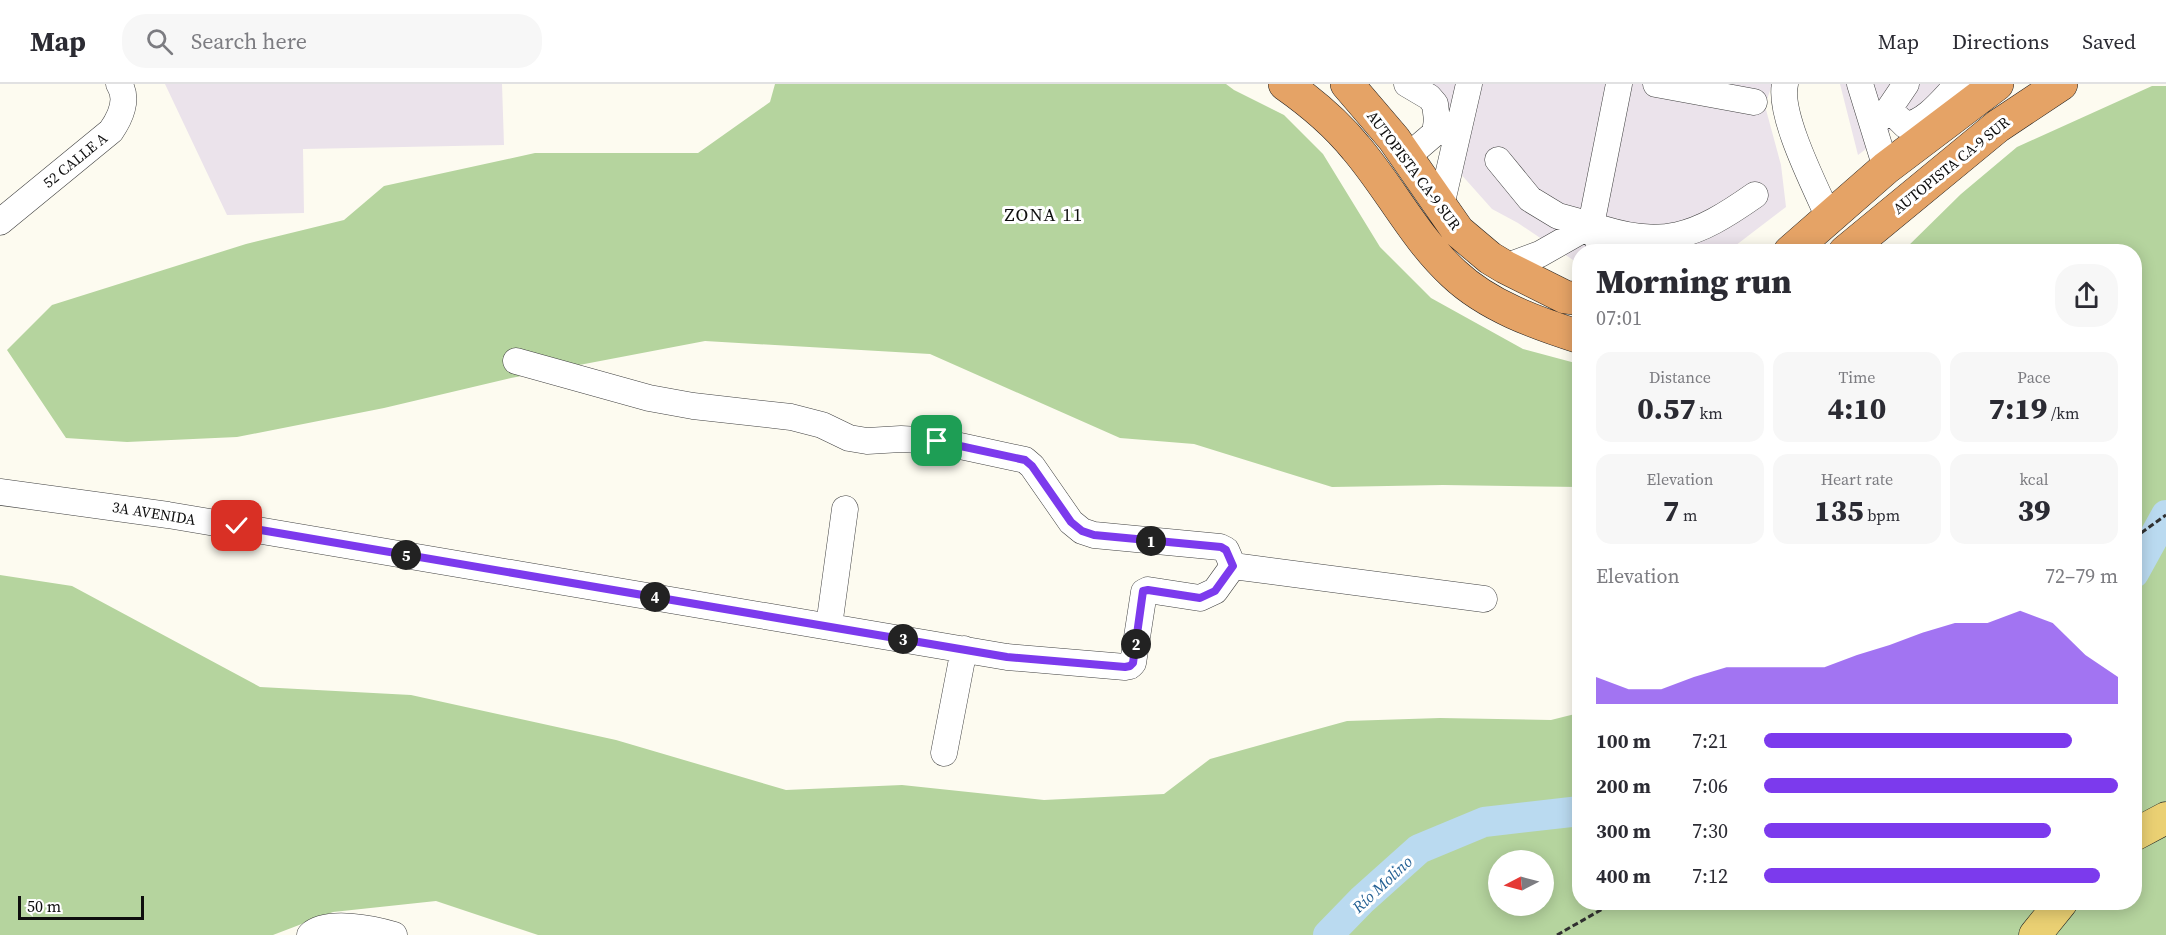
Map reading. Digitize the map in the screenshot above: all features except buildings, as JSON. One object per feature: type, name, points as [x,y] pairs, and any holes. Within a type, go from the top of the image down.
[{"type":"highway","points":[[1285,84],[1318,108],[1357,148],[1426,246],[1456,276],[1502,308],[1544,326],[1572,335]]},
{"type":"highway","points":[[1799,244],[1886,168],[1997,84]]},
{"type":"highway","name":"AUTOPISTA CA-9 SUR","points":[[1855,244],[1998,126],[2061,84]]},
{"type":"highway","name":"AUTOPISTA CA-9 SUR","points":[[1351,85],[1407,157],[1458,231],[1490,258],[1505,267],[1565,297],[1572,298]]},
{"type":"main road","points":[[2142,831],[2166,818]]},
{"type":"main road","points":[[2035,935],[2055,910]]},
{"type":"street","name":"52 CALLE A","points":[[0,222],[111,131],[119,119],[123,104],[123,90],[119,84]]},
{"type":"street","points":[[1407,84],[1430,97],[1435,104],[1437,120],[1435,133],[1407,157]]},
{"type":"street","points":[[1441,206],[1469,84]]},
{"type":"street","points":[[1599,244],[1591,225],[1619,84]]},
{"type":"street","points":[[1656,84],[1754,102]]},
{"type":"street","points":[[1785,84],[1788,117],[1829,218]]},
{"type":"street","points":[[1860,84],[1881,117],[1886,168]]},
{"type":"street","points":[[1881,117],[1906,84]]},
{"type":"street","points":[[1881,117],[1909,125],[1925,116],[1959,84]]},
{"type":"street","points":[[1498,160],[1530,199],[1557,216],[1620,236],[1652,239],[1684,234],[1725,216],[1755,195]]},
{"type":"street","points":[[1505,267],[1547,250],[1591,225]]},
{"type":"street","points":[[516,361],[649,398],[693,406],[791,417],[822,425],[849,438],[867,441],[901,439],[937,441],[1025,460],[1032,466],[1071,522],[1082,531],[1094,535],[1221,547],[1226,550],[1233,566],[1484,599]]},
{"type":"street","name":"3A AVENIDA","points":[[0,492],[168,515],[1007,657],[1125,667],[1133,663],[1143,591],[1200,598],[1215,591],[1233,566]]},
{"type":"street","points":[[829,626],[845,509]]},
{"type":"street","points":[[944,753],[964,650]]},
{"type":"street","points":[[311,934],[328,928],[368,927],[394,935]]},
{"type":"path","points":[[2142,532],[2166,515]]},
{"type":"path","points":[[1557,935],[1601,910]]},
{"type":"shaded area","points":[[165,84],[502,84],[504,145],[303,149],[304,213],[227,215]]},
{"type":"shaded area","points":[[1402,84],[1458,84],[1451,128]]},
{"type":"shaded area","points":[[1478,84],[1772,84],[1765,106],[1781,165],[1786,207],[1737,244],[1572,244],[1572,259],[1518,223],[1492,209],[1459,172]]},
{"type":"shaded area","points":[[1840,84],[1952,84],[1858,155]]},
{"type":"green space","points":[[775,84],[1226,84],[1284,115],[1323,154],[1380,247],[1431,298],[1523,349],[1572,362],[1572,487],[1443,485],[1332,487],[1194,444],[1120,438],[930,354],[705,341],[511,378],[384,408],[237,437],[127,442],[66,438],[7,350],[52,305],[246,244],[344,220],[384,186],[535,153],[698,153],[770,102]]},
{"type":"green space","points":[[2152,86],[2166,86],[2166,935],[538,935],[436,901],[333,912],[273,935],[0,935],[0,575],[72,586],[260,687],[411,695],[616,740],[786,790],[902,785],[1044,800],[1164,794],[1210,759],[1347,721],[1440,718],[1551,720],[1572,715],[1572,910],[2142,910],[2142,244],[1910,244],[1961,194],[2017,147]]},
{"type":"waterway","name":"Río Molino","points":[[2142,558],[2166,515]]},
{"type":"waterway","name":"Río Molino","points":[[1328,935],[1362,900],[1419,849],[1484,822],[1572,812]]},
{"type":"district","name":"ZONA 11","points":[[1044,214]]},
{"type":"route","points":[[237,526],[1007,657],[1125,667],[1133,663],[1143,591],[1200,598],[1208,596],[1215,591],[1233,566],[1226,550],[1221,547],[1094,535],[1082,531],[1071,522],[1032,466],[1025,460],[937,441]]}]
